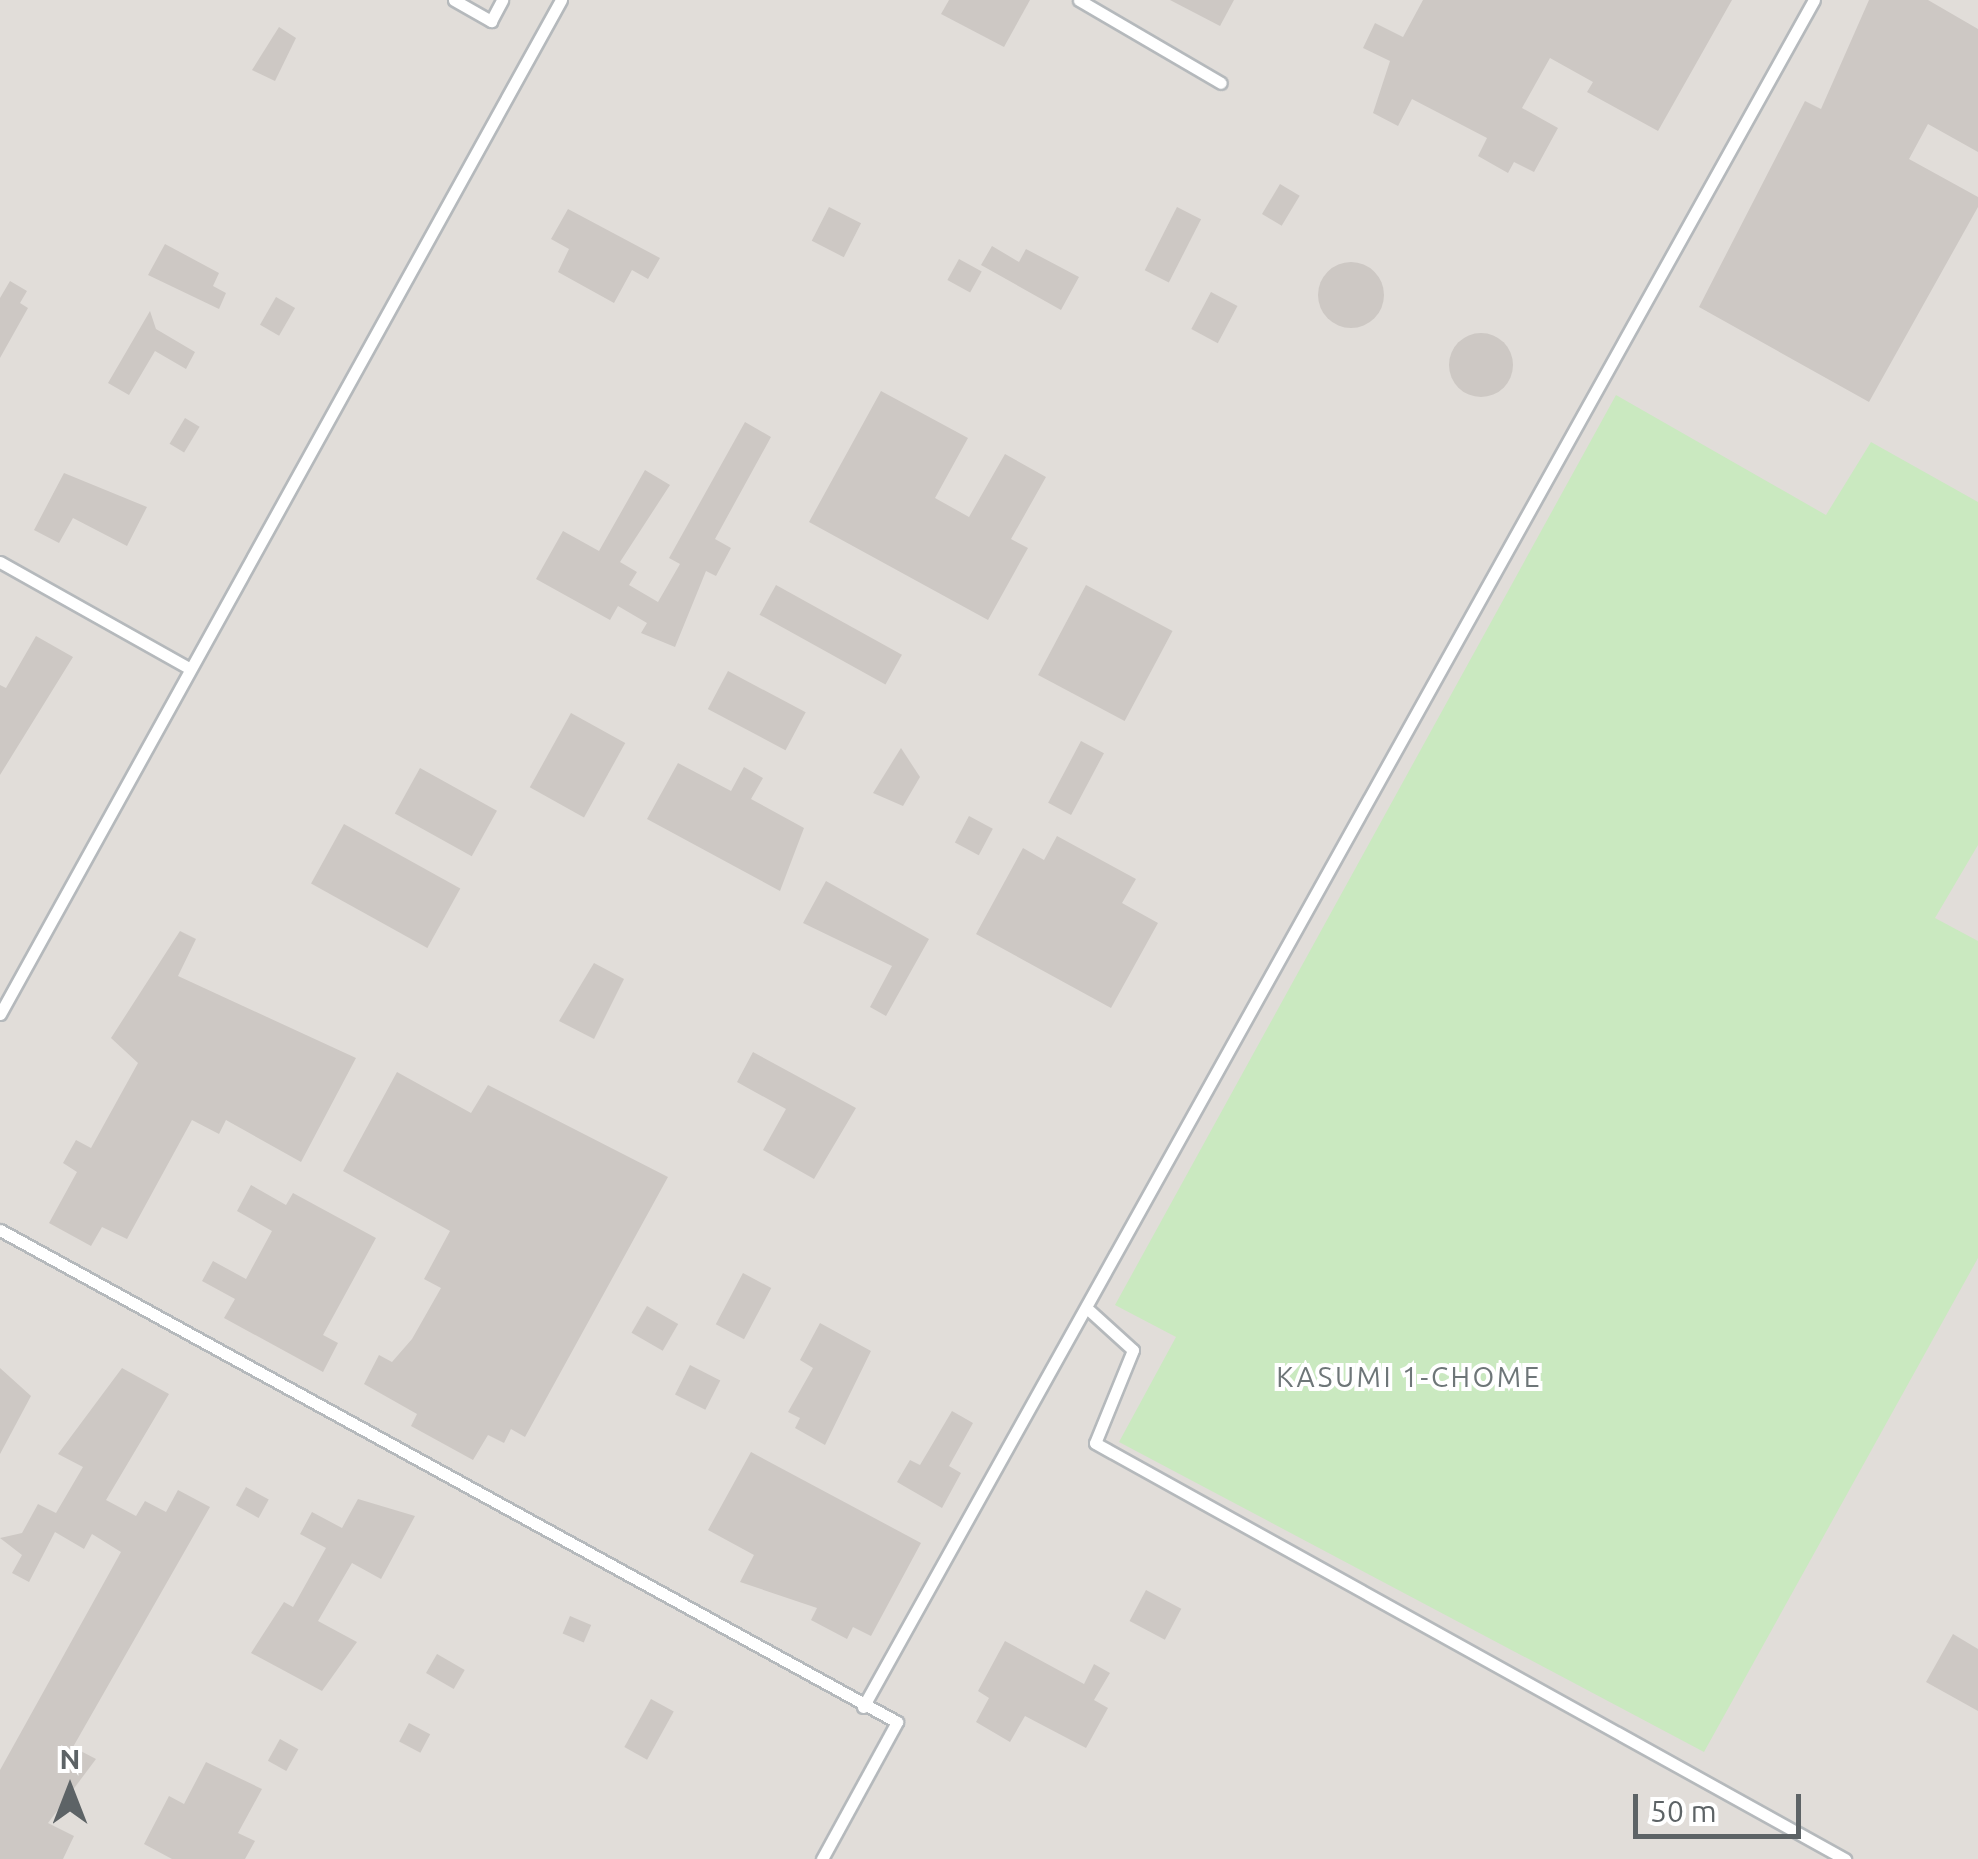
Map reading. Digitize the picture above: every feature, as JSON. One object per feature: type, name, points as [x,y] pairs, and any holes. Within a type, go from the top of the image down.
[{"type":"lane","points":[[454,0],[491,21],[502,0]]},
{"type":"lane","points":[[0,1014],[561,0]]},
{"type":"lane","points":[[1079,0],[1221,83]]},
{"type":"lane","points":[[864,1707],[1090,1311],[1814,0]]},
{"type":"lane","points":[[0,562],[188,668]]},
{"type":"lane","points":[[0,1230],[897,1722],[822,1859]]},
{"type":"lane","points":[[1090,1311],[1133,1350],[1095,1443],[1845,1859]]},
{"type":"shaded area","points":[[0,0],[1978,0],[1978,1859],[0,1859]]},
{"type":"green space","points":[[1616,395],[1826,515],[1871,442],[1978,502],[1978,845],[1935,918],[1978,941],[1978,1258],[1704,1752],[1119,1442],[1176,1337],[1115,1305]]},
{"type":"building","points":[[949,0],[1030,0],[1004,47],[941,14]]},
{"type":"building","points":[[1170,0],[1234,0],[1220,26]]},
{"type":"building","points":[[1423,0],[1732,0],[1658,131],[1587,92],[1593,82],[1550,58],[1522,108],[1558,128],[1534,172],[1514,162],[1508,173],[1478,156],[1487,138],[1412,99],[1398,126],[1373,113],[1390,61],[1363,48],[1375,23],[1403,37]]},
{"type":"building","points":[[1869,0],[1928,0],[1978,29],[1978,152],[1928,124],[1909,159],[1978,197],[1978,207],[1869,402],[1699,307],[1805,101],[1821,109]]},
{"type":"building","points":[[279,27],[296,38],[275,81],[252,70]]},
{"type":"building","points":[[1280,184],[1300,196],[1282,226],[1262,214]]},
{"type":"building","points":[[829,207],[861,223],[844,257],[812,241]]},
{"type":"building","points":[[1177,207],[1201,219],[1169,283],[1145,270]]},
{"type":"building","points":[[568,209],[660,258],[648,279],[632,270],[614,303],[558,272],[569,249],[551,239]]},
{"type":"building","points":[[165,244],[219,273],[213,286],[226,293],[219,309],[148,275]]},
{"type":"building","points":[[992,246],[1019,262],[1026,249],[1079,277],[1061,310],[981,265]]},
{"type":"building","points":[[959,259],[982,272],[970,293],[947,280]]},
{"type":"building","points":[[1351,262],[1375,271],[1384,295],[1375,319],[1351,328],[1327,319],[1318,295],[1327,271]]},
{"type":"building","points":[[10,281],[27,291],[20,303],[28,308],[0,358],[0,298]]},
{"type":"building","points":[[1211,292],[1237,306],[1218,343],[1191,329]]},
{"type":"building","points":[[276,297],[295,308],[279,336],[260,325]]},
{"type":"building","points":[[150,311],[156,329],[195,352],[186,369],[155,351],[129,395],[108,383]]},
{"type":"building","points":[[1481,333],[1504,342],[1513,365],[1504,388],[1481,397],[1458,388],[1449,365],[1458,342]]},
{"type":"building","points":[[881,391],[968,438],[935,498],[969,517],[1005,454],[1046,477],[1011,539],[1028,548],[988,620],[809,522]]},
{"type":"building","points":[[185,418],[200,427],[184,452],[170,444]]},
{"type":"building","points":[[745,422],[771,437],[715,539],[731,548],[716,576],[706,571],[675,647],[641,633],[647,623],[618,606],[610,620],[536,579],[563,531],[599,551],[645,470],[670,485],[620,562],[637,572],[629,585],[658,602],[680,564],[669,558]]},
{"type":"building","points":[[64,473],[147,507],[127,546],[73,518],[59,543],[34,530]]},
{"type":"building","points":[[776,585],[902,655],[885,685],[760,615]]},
{"type":"building","points":[[1086,585],[1173,631],[1125,721],[1038,675]]},
{"type":"building","points":[[36,636],[73,657],[0,775],[0,685],[6,688]]},
{"type":"building","points":[[728,671],[806,712],[786,750],[708,709]]},
{"type":"building","points":[[571,713],[625,743],[584,817],[530,787]]},
{"type":"building","points":[[1081,741],[1104,753],[1071,815],[1048,803]]},
{"type":"building","points":[[901,748],[920,777],[903,806],[873,793]]},
{"type":"building","points":[[678,763],[731,791],[744,767],[763,778],[751,799],[804,828],[780,891],[647,819]]},
{"type":"building","points":[[420,768],[497,811],[472,856],[395,813]]},
{"type":"building","points":[[969,816],[993,829],[979,855],[955,842]]},
{"type":"building","points":[[344,824],[460,888],[427,948],[311,883]]},
{"type":"building","points":[[1057,836],[1136,879],[1122,903],[1158,923],[1111,1008],[976,934],[1023,848],[1044,860]]},
{"type":"building","points":[[826,881],[929,939],[886,1016],[870,1007],[892,966],[803,923]]},
{"type":"building","points":[[180,931],[196,939],[178,976],[356,1058],[301,1162],[226,1120],[219,1134],[192,1120],[127,1239],[102,1227],[91,1246],[49,1223],[77,1172],[63,1163],[76,1140],[91,1148],[138,1063],[111,1038]]},
{"type":"building","points":[[594,963],[624,979],[594,1039],[559,1021]]},
{"type":"building","points":[[753,1052],[856,1108],[814,1179],[763,1150],[786,1109],[737,1082]]},
{"type":"building","points":[[397,1072],[471,1113],[488,1085],[668,1177],[525,1437],[511,1429],[504,1443],[488,1435],[473,1460],[411,1426],[417,1414],[364,1384],[379,1355],[392,1362],[412,1339],[441,1288],[424,1279],[450,1231],[343,1171]]},
{"type":"building","points":[[251,1185],[286,1205],[293,1193],[376,1238],[323,1335],[338,1343],[323,1372],[224,1318],[235,1299],[202,1281],[213,1261],[246,1279],[272,1231],[237,1211]]},
{"type":"building","points":[[743,1273],[771,1288],[744,1339],[716,1324]]},
{"type":"building","points":[[647,1306],[678,1324],[663,1351],[632,1333]]},
{"type":"building","points":[[820,1323],[871,1351],[825,1445],[795,1428],[800,1418],[788,1412],[813,1368],[800,1360]]},
{"type":"building","points":[[690,1365],[720,1380],[705,1410],[675,1394]]},
{"type":"building","points":[[0,1368],[31,1396],[0,1454]]},
{"type":"building","points":[[122,1368],[169,1394],[106,1500],[136,1516],[145,1501],[166,1512],[178,1490],[210,1507],[73,1747],[96,1759],[48,1823],[74,1836],[63,1859],[0,1859],[0,1770],[121,1552],[92,1534],[84,1549],[55,1532],[29,1582],[12,1573],[22,1555],[0,1538],[22,1533],[38,1504],[56,1513],[83,1467],[58,1454]]},
{"type":"building","points":[[952,1411],[973,1423],[949,1466],[961,1473],[942,1508],[897,1482],[910,1460],[920,1465]]},
{"type":"building","points":[[751,1452],[921,1543],[871,1636],[853,1627],[847,1639],[811,1620],[817,1608],[740,1582],[754,1555],[708,1530]]},
{"type":"building","points":[[246,1487],[269,1500],[259,1518],[236,1505]]},
{"type":"building","points":[[358,1499],[415,1516],[381,1579],[352,1563],[318,1621],[357,1642],[322,1691],[251,1653],[284,1602],[293,1607],[326,1548],[300,1534],[312,1512],[342,1528]]},
{"type":"building","points":[[1146,1590],[1181,1609],[1165,1640],[1130,1621]]},
{"type":"building","points":[[570,1616],[591,1625],[584,1642],[563,1633]]},
{"type":"building","points":[[1953,1634],[1978,1649],[1978,1711],[1926,1682]]},
{"type":"building","points":[[1005,1641],[1084,1684],[1094,1664],[1110,1673],[1094,1700],[1108,1708],[1086,1748],[1025,1716],[1010,1742],[976,1722],[989,1698],[978,1691]]},
{"type":"building","points":[[437,1654],[465,1670],[454,1689],[426,1673]]},
{"type":"building","points":[[651,1699],[674,1712],[647,1760],[624,1747]]},
{"type":"building","points":[[409,1723],[430,1734],[420,1753],[399,1742]]},
{"type":"building","points":[[280,1739],[298,1749],[286,1771],[268,1761]]},
{"type":"building","points":[[206,1762],[262,1789],[238,1833],[255,1841],[245,1859],[172,1859],[144,1844],[169,1796],[184,1804]]},
{"type":"district","name":"KASUMI 1-CHOME","points":[[1409,1377]]}]
